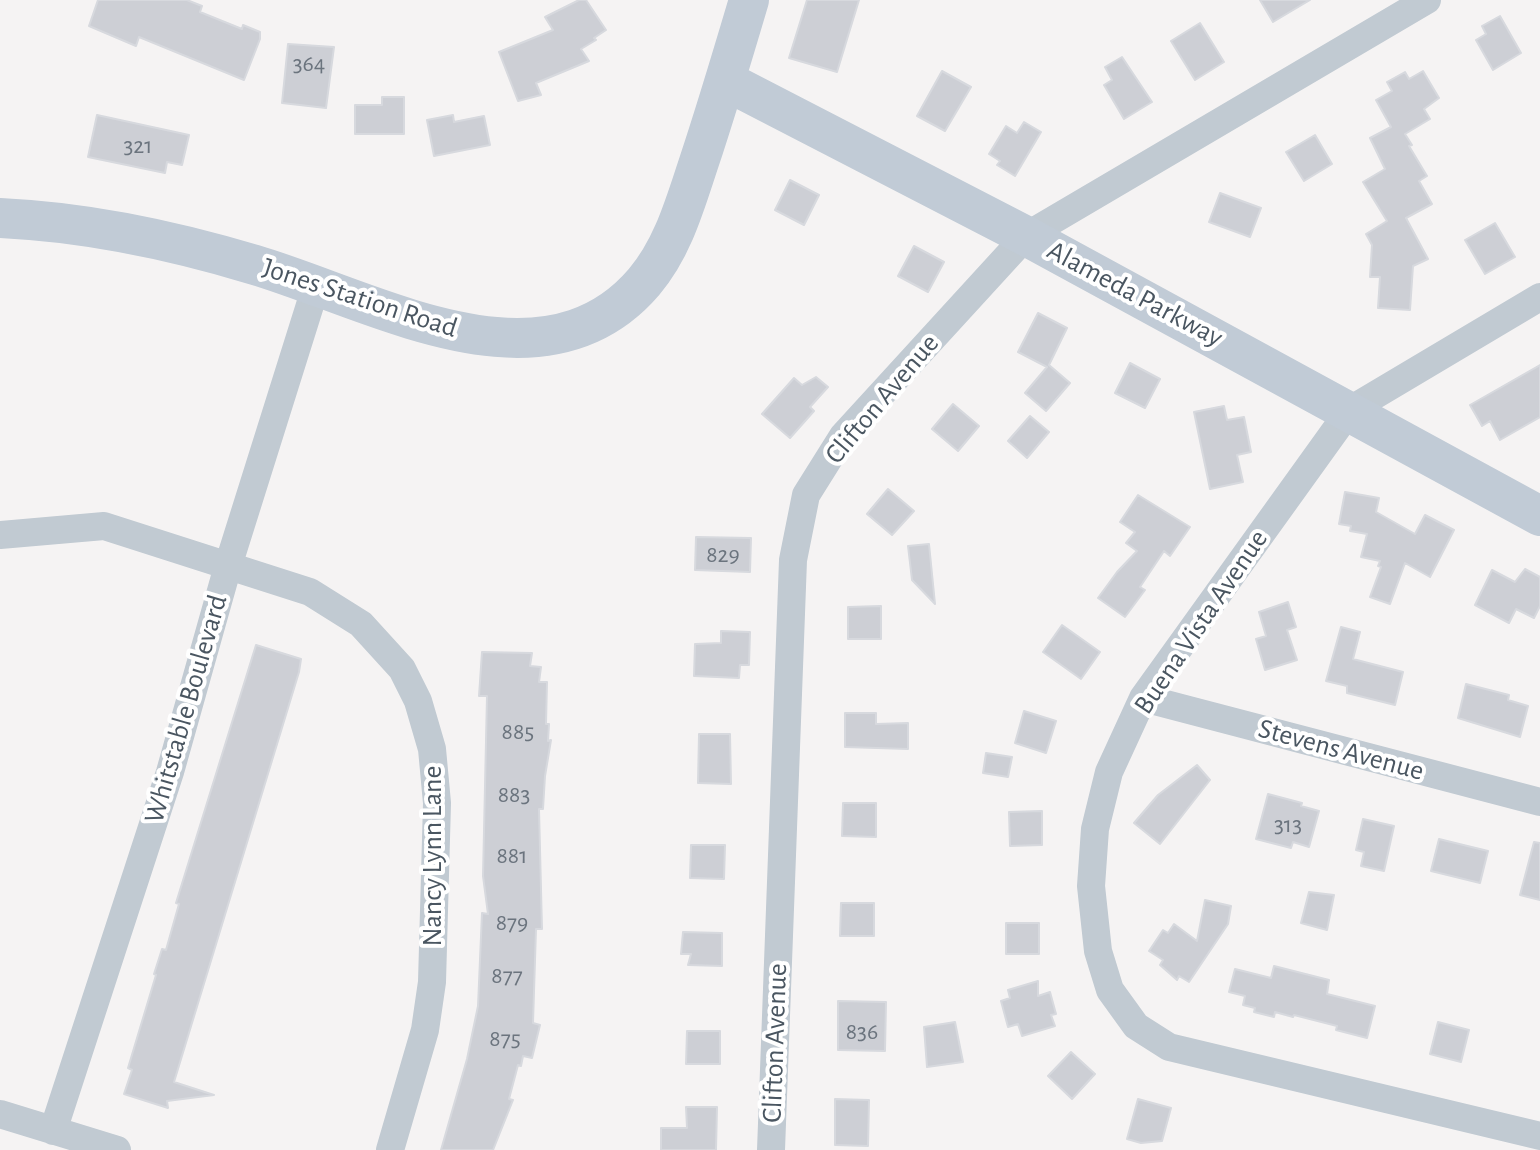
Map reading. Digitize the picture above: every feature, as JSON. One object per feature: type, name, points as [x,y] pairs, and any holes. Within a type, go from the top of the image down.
[{"type":"street","name":"Jones Station Road","points":[[0,218],[147,236],[257,265],[425,323],[518,340],[556,336],[591,323],[622,305],[645,281],[662,256],[679,223],[749,0]]},
{"type":"street","name":"Clifton Avenue","points":[[771,1150],[793,560],[806,495],[843,436],[1026,236],[1427,0]]},
{"type":"street","name":"Alameda Parkway","points":[[726,81],[1026,236],[1540,516]]},
{"type":"street","name":"Whitstable Boulevard","points":[[53,1131],[170,772],[228,566],[316,286]]},
{"type":"street","name":"Buena Vista Avenue","points":[[1540,297],[1350,410],[1143,698],[1109,772],[1095,829],[1091,886],[1098,951],[1110,990],[1136,1026],[1169,1047],[1540,1136]]},
{"type":"street","name":"Nancy Lynn Lane","points":[[0,535],[104,526],[310,592],[361,624],[402,669],[418,701],[432,749],[437,803],[432,982],[425,1030],[390,1150]]},
{"type":"street","name":"Stevens Avenue","points":[[1143,698],[1540,802]]},
{"type":"street","points":[[0,1114],[117,1150]]},
{"type":"building","points":[[98,0],[187,0],[202,6],[200,12],[242,29],[243,25],[260,32],[260,39],[244,80],[139,37],[136,46],[89,26]]},
{"type":"building","points":[[579,0],[586,0],[606,30],[581,49],[589,61],[536,83],[541,95],[518,101],[499,52],[553,30],[545,17]]},
{"type":"building","points":[[807,0],[859,0],[837,72],[789,58]]},
{"type":"building","points":[[1260,0],[1310,0],[1273,22]]},
{"type":"building","points":[[1500,16],[1521,53],[1493,70],[1476,40],[1486,34],[1482,26]]},
{"type":"building","points":[[1200,23],[1224,62],[1195,80],[1171,41]]},
{"type":"building","points":[[288,44],[334,47],[326,108],[282,103]]},
{"type":"building","points":[[1122,57],[1152,102],[1124,119],[1104,85],[1112,80],[1105,67]]},
{"type":"building","points":[[942,71],[971,87],[945,131],[917,116]]},
{"type":"building","points":[[1423,71],[1439,98],[1424,109],[1430,119],[1405,134],[1427,176],[1419,181],[1432,204],[1406,218],[1428,259],[1413,266],[1410,310],[1378,308],[1380,277],[1370,277],[1372,245],[1366,234],[1387,221],[1363,182],[1385,169],[1370,138],[1391,127],[1376,100],[1392,91],[1387,82],[1405,72],[1409,79]]},
{"type":"building","points":[[382,97],[404,97],[404,134],[355,134],[355,105],[382,105]]},
{"type":"building","points":[[97,115],[189,135],[182,165],[167,162],[165,173],[88,157]]},
{"type":"building","points":[[453,115],[454,122],[484,116],[490,145],[434,156],[427,120]]},
{"type":"building","points":[[1024,122],[1041,132],[1015,176],[997,165],[1000,161],[989,154],[1006,126],[1017,133]]},
{"type":"building","points":[[1315,135],[1332,164],[1304,181],[1286,152]]},
{"type":"building","points":[[790,180],[819,195],[804,225],[775,210]]},
{"type":"building","points":[[1220,193],[1261,208],[1250,237],[1209,222]]},
{"type":"building","points":[[1495,223],[1515,257],[1485,274],[1465,240]]},
{"type":"building","points":[[914,246],[944,262],[928,292],[898,276]]},
{"type":"building","points":[[1038,313],[1067,328],[1049,365],[1070,383],[1046,411],[1025,393],[1047,367],[1018,352]]},
{"type":"building","points":[[1130,363],[1160,379],[1145,408],[1115,393]]},
{"type":"building","points":[[1540,365],[1540,417],[1500,440],[1490,421],[1482,426],[1470,405]]},
{"type":"building","points":[[816,377],[828,387],[810,407],[814,411],[790,438],[762,414],[794,378],[802,385]]},
{"type":"building","points":[[953,404],[979,426],[958,451],[932,429]]},
{"type":"building","points":[[1224,406],[1227,420],[1244,417],[1251,452],[1237,455],[1243,482],[1210,489],[1194,412]]},
{"type":"building","points":[[1030,416],[1049,432],[1027,458],[1008,441]]},
{"type":"building","points":[[888,489],[914,511],[892,535],[867,514]]},
{"type":"building","points":[[1345,492],[1379,498],[1376,512],[1415,534],[1425,515],[1454,530],[1430,577],[1405,563],[1390,604],[1370,597],[1381,567],[1378,566],[1380,561],[1361,557],[1367,534],[1350,531],[1351,526],[1339,524]]},
{"type":"building","points":[[1138,495],[1190,527],[1170,556],[1164,551],[1140,587],[1145,590],[1125,617],[1098,598],[1137,551],[1126,543],[1135,532],[1120,522]]},
{"type":"building","points":[[696,537],[751,538],[750,572],[695,570]]},
{"type":"building","points":[[929,544],[935,604],[912,580],[908,546]]},
{"type":"building","points":[[1525,569],[1540,577],[1540,606],[1534,618],[1516,609],[1509,623],[1475,605],[1492,570],[1515,582]]},
{"type":"building","points":[[1288,602],[1296,627],[1287,630],[1297,660],[1265,670],[1256,639],[1266,636],[1259,612]]},
{"type":"building","points":[[881,606],[881,639],[848,639],[848,607]]},
{"type":"building","points":[[1062,625],[1100,652],[1081,679],[1043,652]]},
{"type":"building","points":[[1341,627],[1360,632],[1353,659],[1403,672],[1395,705],[1347,693],[1347,686],[1326,681]]},
{"type":"building","points":[[721,631],[750,632],[749,665],[740,665],[739,678],[694,676],[695,644],[721,643]]},
{"type":"building","points":[[256,645],[301,659],[299,672],[174,1082],[214,1095],[167,1101],[168,1108],[124,1094],[132,1070],[128,1068]]},
{"type":"building","points":[[482,652],[532,653],[530,666],[541,667],[539,682],[547,682],[546,724],[549,724],[548,741],[551,740],[543,809],[539,809],[542,929],[536,929],[533,1023],[540,1025],[532,1058],[523,1056],[521,1066],[518,1065],[509,1099],[513,1100],[493,1150],[441,1150],[467,1059],[478,1006],[482,913],[488,914],[483,876],[487,696],[479,696]]},
{"type":"building","points":[[1466,684],[1509,695],[1508,700],[1528,706],[1520,737],[1458,718]]},
{"type":"building","points":[[1024,711],[1056,721],[1046,753],[1015,743]]},
{"type":"building","points":[[845,713],[876,713],[876,724],[908,723],[908,749],[845,747]]},
{"type":"building","points":[[699,734],[730,734],[731,784],[698,783]]},
{"type":"building","points":[[986,753],[1012,757],[1008,777],[983,773]]},
{"type":"building","points":[[1197,765],[1210,780],[1160,844],[1134,823],[1158,795]]},
{"type":"building","points":[[1268,794],[1319,811],[1309,847],[1293,842],[1291,848],[1256,839]]},
{"type":"building","points":[[843,803],[876,803],[876,837],[842,836]]},
{"type":"building","points":[[1042,811],[1042,845],[1010,846],[1009,812]]},
{"type":"building","points":[[1363,819],[1394,826],[1384,871],[1361,866],[1364,852],[1356,850]]},
{"type":"building","points":[[1439,839],[1488,851],[1480,883],[1431,871]]},
{"type":"building","points":[[1534,842],[1540,843],[1540,900],[1520,895]]},
{"type":"building","points":[[691,845],[725,845],[724,879],[690,878]]},
{"type":"building","points":[[1309,892],[1334,895],[1327,930],[1301,923]]},
{"type":"building","points":[[1205,900],[1231,906],[1228,924],[1189,982],[1179,976],[1177,980],[1160,965],[1163,960],[1149,951],[1163,930],[1168,933],[1174,924],[1197,941]]},
{"type":"building","points":[[841,903],[874,903],[874,936],[840,936]]},
{"type":"building","points":[[1006,923],[1039,923],[1039,954],[1006,954]]},
{"type":"building","points":[[683,932],[722,933],[722,966],[688,965],[691,954],[681,954]]},
{"type":"building","points":[[1274,966],[1329,980],[1327,994],[1375,1006],[1367,1038],[1336,1030],[1337,1026],[1294,1015],[1275,1012],[1274,1017],[1254,1012],[1255,1008],[1243,1005],[1245,996],[1229,992],[1235,969],[1271,978]]},
{"type":"building","points":[[1038,981],[1038,996],[1050,992],[1056,1014],[1051,1015],[1055,1026],[1022,1036],[1018,1024],[1008,1027],[1001,1001],[1010,998],[1008,990]]},
{"type":"building","points":[[838,1001],[886,1002],[885,1051],[838,1050]]},
{"type":"building","points":[[955,1022],[963,1062],[927,1067],[924,1027]]},
{"type":"building","points":[[1438,1022],[1469,1030],[1461,1062],[1430,1054]]},
{"type":"building","points":[[687,1031],[720,1031],[720,1064],[686,1064]]},
{"type":"building","points":[[1071,1052],[1095,1074],[1072,1099],[1048,1076]]},
{"type":"building","points":[[835,1099],[869,1100],[868,1146],[835,1145]]},
{"type":"building","points":[[1138,1099],[1171,1108],[1162,1141],[1141,1143],[1127,1139]]},
{"type":"building","points":[[686,1107],[717,1107],[716,1150],[661,1150],[661,1128],[687,1128]]}]
